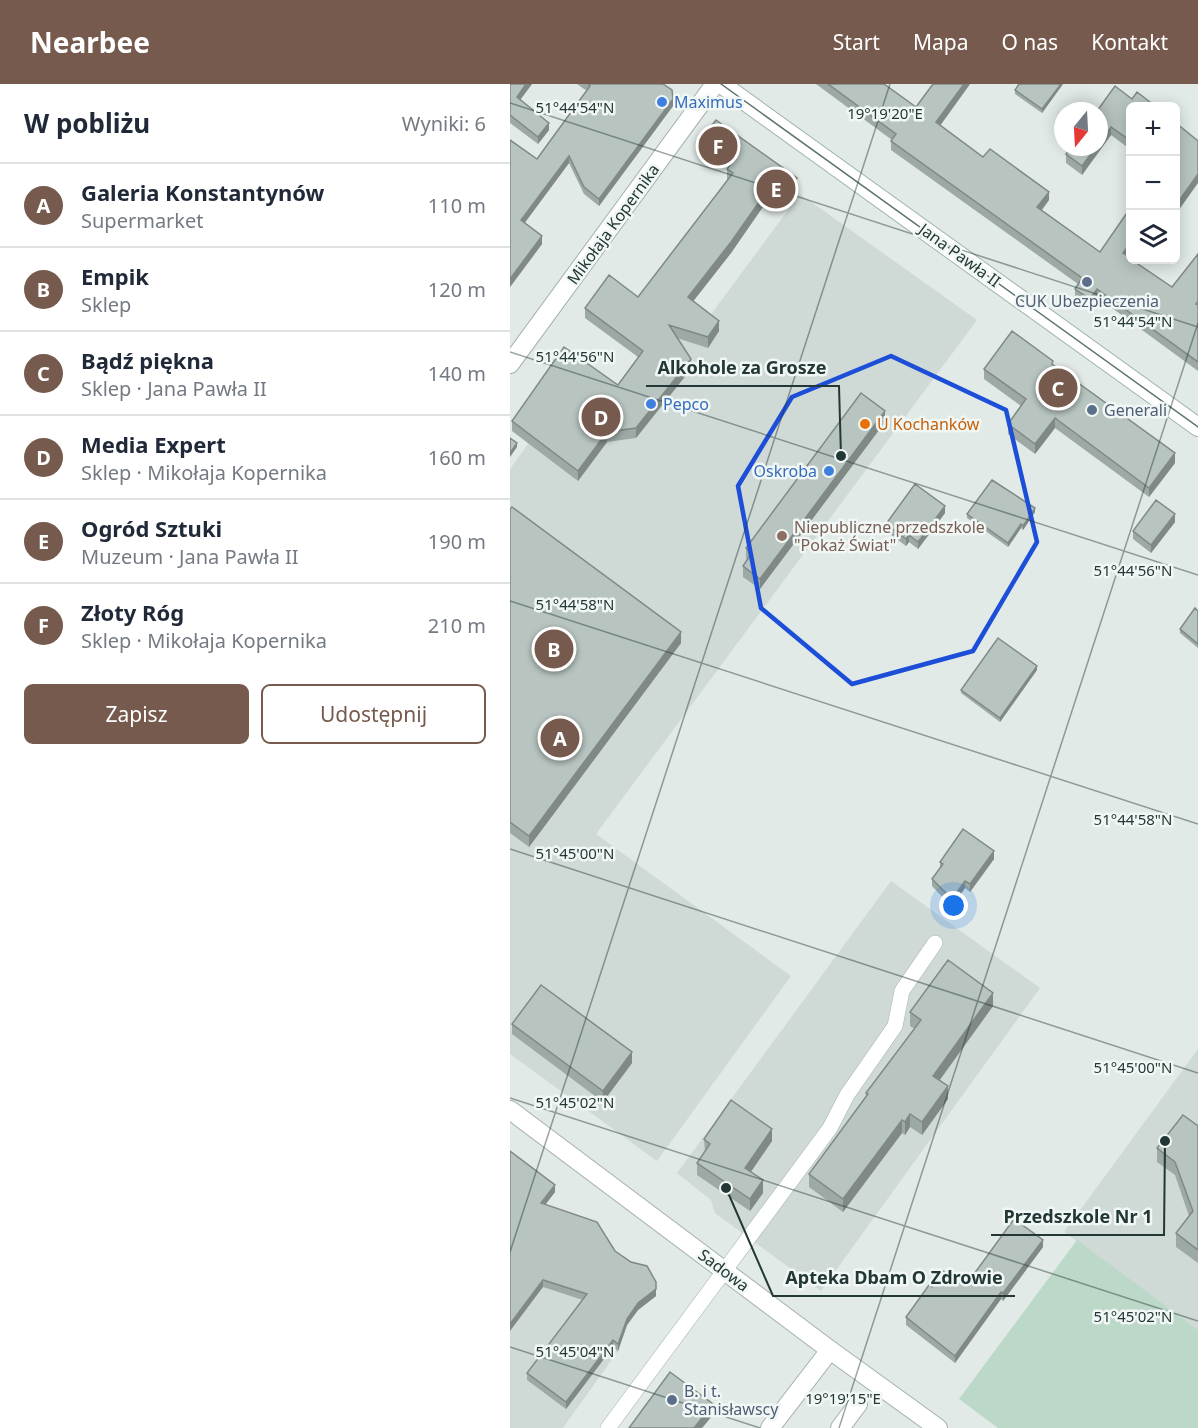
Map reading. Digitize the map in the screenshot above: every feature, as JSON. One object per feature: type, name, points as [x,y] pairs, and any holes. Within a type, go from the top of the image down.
[{"type":"street","name":"Mikołaja Kopernika","points":[[510,364],[715,84]]},
{"type":"street","name":"Jana Pawła II","points":[[721,84],[1198,427]]},
{"type":"street","name":"Sadowa","points":[[510,1110],[830,1350],[938,1428]]},
{"type":"street","points":[[770,1428],[830,1350]]},
{"type":"street","points":[[840,1428],[858,1404]]},
{"type":"lane","points":[[608,1428],[830,1128],[847,1095],[895,1026],[902,991],[936,943]]},
{"type":"highlighted area","points":[[891,356],[1006,410],[1037,542],[973,651],[852,684],[761,608],[738,486],[792,397]]},
{"type":"shaded area","points":[[800,194],[977,320],[596,834],[791,976],[657,1161],[510,1054],[510,469],[582,369],[618,395],[684,304],[706,321]]},
{"type":"shaded area","points":[[891,881],[1040,988],[821,1291],[715,1213],[711,1200],[677,1173]]},
{"type":"shaded area","points":[[1198,1049],[1198,1330],[1064,1232]]},
{"type":"shaded area","points":[[510,1158],[555,1192],[545,1205],[656,1296],[638,1310],[627,1325],[618,1351],[563,1428],[510,1428]]},
{"type":"green space","points":[[1077,1240],[1198,1330],[1198,1428],[998,1428],[959,1399]]},
{"type":"building","points":[[510,84],[526,84],[517,97],[549,123],[538,137],[510,115]]},
{"type":"building","points":[[588,84],[663,84],[672,90],[673,99],[599,199],[584,187],[569,156],[521,220],[542,236],[510,279],[510,140],[537,159],[590,86]]},
{"type":"building","points":[[828,84],[884,84],[916,107],[933,84],[964,84],[936,122],[983,157],[990,149],[1049,192],[1037,207],[1100,252],[1126,214],[1126,249],[1123,253],[1126,255],[1126,264],[1138,264],[1172,287],[1198,254],[1198,301],[1196,304],[1198,305],[1198,362],[1097,289],[1090,299],[1075,289],[1082,278],[891,141],[896,134]]},
{"type":"building","points":[[1019,84],[1061,84],[1042,109],[1015,90]]},
{"type":"building","points":[[1115,86],[1132,99],[1137,92],[1150,102],[1126,102],[1126,138],[1111,127],[1108,131],[1108,102],[1103,102]]},
{"type":"building","points":[[716,120],[797,178],[783,198],[769,188],[688,297],[719,321],[708,337],[669,325],[691,359],[636,428],[607,432],[578,471],[512,421],[564,347],[618,385],[643,351],[585,308],[609,275],[638,297],[733,173],[727,169],[734,160],[703,137]]},
{"type":"building","points":[[1180,126],[1198,141],[1198,174],[1180,199]]},
{"type":"building","points":[[1069,156],[1089,156],[1082,166]]},
{"type":"building","points":[[1012,331],[1053,361],[1052,364],[1175,453],[1149,488],[1055,418],[1035,444],[1008,424],[1026,399],[984,369]]},
{"type":"building","points":[[861,393],[885,411],[760,579],[743,566],[751,554],[746,548]]},
{"type":"building","points":[[510,438],[517,443],[510,453]]},
{"type":"building","points":[[992,480],[1035,508],[1008,543],[967,514]]},
{"type":"building","points":[[915,484],[945,506],[918,542],[909,535],[906,539],[886,524]]},
{"type":"building","points":[[1156,500],[1175,514],[1151,545],[1133,531]]},
{"type":"building","points":[[512,507],[681,632],[529,836],[510,822],[510,509]]},
{"type":"building","points":[[1195,608],[1198,611],[1198,644],[1180,629]]},
{"type":"building","points":[[998,638],[1037,666],[1000,718],[961,690]]},
{"type":"building","points":[[963,829],[994,851],[970,884],[965,881],[952,899],[932,879],[943,864],[940,862]]},
{"type":"building","points":[[948,960],[993,993],[933,1076],[948,1086],[922,1122],[910,1114],[905,1122],[902,1120],[843,1199],[809,1174],[921,1020],[910,1012]]},
{"type":"building","points":[[541,985],[632,1052],[603,1091],[512,1024]]},
{"type":"building","points":[[731,1100],[772,1129],[745,1168],[763,1180],[750,1199],[697,1163],[710,1144],[704,1139]]},
{"type":"building","points":[[1183,1115],[1198,1126],[1198,1250],[1176,1233],[1193,1211],[1175,1162],[1157,1148]]},
{"type":"building","points":[[510,1151],[555,1185],[541,1203],[597,1222],[615,1251],[631,1262],[647,1266],[656,1282],[656,1289],[638,1303],[627,1319],[618,1344],[613,1340],[566,1402],[527,1373],[587,1294],[543,1280],[510,1324]]},
{"type":"building","points":[[1014,1219],[1043,1240],[1003,1293],[1001,1292],[955,1356],[906,1317],[929,1285],[932,1287],[943,1271],[966,1285]]},
{"type":"building","points":[[670,1372],[713,1404],[694,1428],[629,1428]]},
{"type":"tram line","points":[[721,84],[1198,427]]},
{"type":"place","name":"Maximus","points":[[662,102]]},
{"type":"place","name":"Złoty Róg","points":[[718,146]]},
{"type":"place","name":"Ogród Sztuki","points":[[776,189]]},
{"type":"place","name":"CUK Ubezpieczenia","points":[[1087,282]]},
{"type":"place","name":"Bądź piękna","points":[[1058,388]]},
{"type":"place","name":"Pepco","points":[[651,404]]},
{"type":"place","name":"Generali","points":[[1092,410]]},
{"type":"place","name":"Media Expert","points":[[601,417]]},
{"type":"place","name":"U Kochanków","points":[[865,424]]},
{"type":"place","name":"Alkohole za Grosze","points":[[841,456]]},
{"type":"place","name":"Oskroba","points":[[829,471]]},
{"type":"place","name":"Niepubliczne przedszkole \"Pokaż Świat\"","points":[[782,536]]},
{"type":"place","name":"Empik","points":[[554,649]]},
{"type":"place","name":"Galeria Konstantynów","points":[[560,738]]},
{"type":"place","name":"Przedszkole Nr 1","points":[[1165,1141]]},
{"type":"place","name":"Apteka Dbam O Zdrowie","points":[[726,1188]]},
{"type":"place","name":"B. i t. Stanisławscy","points":[[672,1400]]}]
